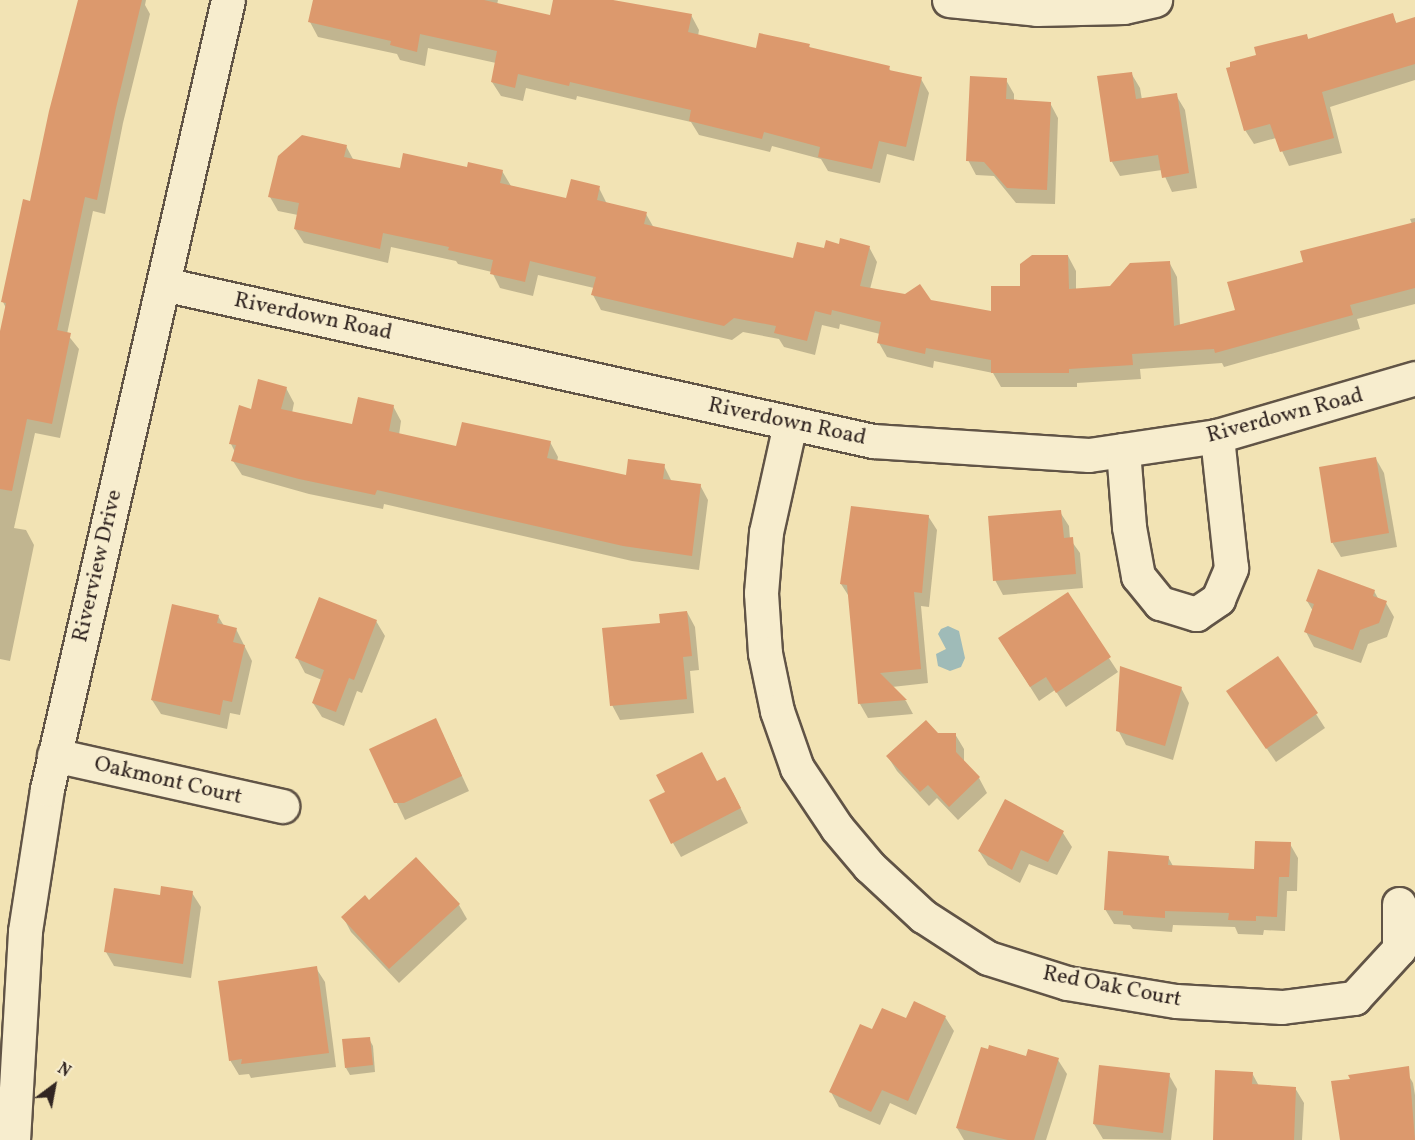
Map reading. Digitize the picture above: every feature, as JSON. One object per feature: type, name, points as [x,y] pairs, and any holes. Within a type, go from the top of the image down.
[{"type":"street","name":"Riverview Drive","points":[[13,1140],[25,931],[54,755],[228,0]]},
{"type":"street","points":[[949,0],[1037,9],[1124,7],[1155,0]]},
{"type":"street","name":"Riverdown Road","points":[[163,284],[873,441],[1089,455],[1217,436],[1415,378]]},
{"type":"street","name":"Red Oak Court","points":[[790,424],[766,532],[761,593],[765,652],[777,711],[797,768],[837,828],[869,866],[923,916],[987,958],[1067,983],[1176,1001],[1281,1007],[1354,998],[1399,949],[1399,904]]},
{"type":"street","points":[[1123,450],[1129,527],[1138,576],[1160,603],[1196,614],[1218,599],[1231,568],[1217,436]]},
{"type":"street","name":"Oakmont Court","points":[[54,755],[282,806]]},
{"type":"water","points":[[948,626],[959,631],[965,658],[961,667],[950,671],[938,666],[936,654],[946,649],[938,634],[941,629]]},
{"type":"building","points":[[78,0],[142,0],[97,200],[85,197],[57,330],[71,333],[52,424],[27,419],[12,491],[0,489],[0,331],[6,303],[1,302],[23,199],[30,201],[49,111]]},
{"type":"building","points":[[313,0],[484,0],[550,15],[553,0],[613,0],[692,14],[688,32],[756,48],[759,33],[810,44],[809,47],[890,66],[889,70],[922,77],[906,147],[879,141],[872,169],[818,157],[820,147],[764,132],[762,139],[689,121],[691,110],[570,82],[569,86],[518,74],[515,88],[491,82],[497,51],[420,34],[417,52],[390,45],[391,41],[308,22]]},
{"type":"building","points":[[1393,13],[1396,23],[1415,17],[1415,64],[1322,92],[1334,138],[1280,152],[1270,124],[1244,131],[1226,68],[1230,67],[1230,62],[1256,55],[1254,47],[1307,34],[1308,39]]},
{"type":"building","points":[[1132,72],[1136,99],[1177,93],[1189,173],[1162,178],[1158,155],[1110,162],[1097,76]]},
{"type":"building","points":[[970,76],[1007,78],[1006,99],[1051,102],[1047,190],[1007,188],[984,162],[966,161]]},
{"type":"building","points":[[302,135],[347,145],[344,157],[400,168],[403,153],[467,167],[468,162],[503,170],[500,183],[566,198],[571,179],[600,186],[597,200],[647,212],[644,224],[793,258],[797,242],[824,248],[826,240],[839,244],[840,238],[870,246],[860,286],[905,294],[920,284],[931,300],[991,311],[991,286],[1020,286],[1020,264],[1032,255],[1068,255],[1069,289],[1110,286],[1130,263],[1170,261],[1174,326],[1235,310],[1227,282],[1303,262],[1300,251],[1415,222],[1415,288],[1350,305],[1353,315],[1215,353],[1214,349],[1132,354],[1133,365],[1069,369],[1069,373],[991,373],[991,360],[926,348],[925,354],[877,343],[881,322],[832,310],[831,315],[815,311],[807,341],[774,333],[776,326],[734,318],[724,326],[591,295],[596,277],[530,261],[525,282],[490,274],[493,260],[448,250],[449,247],[383,233],[380,249],[294,229],[299,203],[268,197],[278,156]]},
{"type":"building","points":[[258,379],[287,387],[281,409],[352,424],[358,397],[394,405],[389,431],[456,446],[462,422],[551,441],[547,458],[626,475],[628,459],[665,464],[663,479],[701,484],[692,556],[623,546],[377,490],[375,495],[299,479],[231,461],[236,445],[229,444],[239,405],[251,409]]},
{"type":"building","points":[[1376,457],[1389,533],[1331,543],[1319,467]]},
{"type":"building","points":[[851,506],[929,515],[922,593],[914,592],[921,669],[880,673],[907,700],[858,704],[847,585],[840,584]]},
{"type":"building","points":[[1061,510],[1064,538],[1073,537],[1076,574],[993,581],[988,516]]},
{"type":"building","points":[[1318,569],[1375,590],[1373,596],[1387,601],[1379,623],[1360,630],[1353,650],[1304,632],[1314,604],[1306,601]]},
{"type":"building","points":[[1068,592],[1111,657],[1056,693],[1046,677],[1030,687],[998,638]]},
{"type":"building","points":[[319,597],[377,620],[354,680],[349,678],[336,712],[312,703],[324,670],[295,658]]},
{"type":"building","points":[[172,604],[219,615],[217,623],[237,628],[233,642],[245,645],[232,702],[223,700],[220,715],[151,700]]},
{"type":"building","points":[[687,611],[692,656],[683,657],[687,699],[610,706],[602,628],[660,623],[659,614]]},
{"type":"building","points":[[1278,656],[1318,713],[1266,749],[1226,691]]},
{"type":"building","points":[[1120,666],[1182,687],[1165,746],[1116,731]]},
{"type":"building","points":[[436,718],[462,776],[404,803],[394,803],[369,749]]},
{"type":"building","points":[[926,720],[938,733],[956,733],[956,752],[980,777],[949,807],[928,785],[920,792],[886,756]]},
{"type":"building","points":[[702,752],[717,781],[725,777],[741,808],[671,844],[649,800],[665,792],[656,775]]},
{"type":"building","points":[[1005,799],[1064,831],[1048,862],[1021,850],[1012,870],[978,851]]},
{"type":"building","points":[[1255,841],[1291,842],[1289,877],[1279,877],[1277,917],[1256,916],[1256,921],[1228,920],[1229,913],[1165,911],[1165,918],[1123,915],[1123,911],[1104,910],[1108,851],[1169,856],[1168,865],[1254,869]]},
{"type":"building","points":[[416,857],[460,904],[389,969],[341,917],[365,895],[369,900]]},
{"type":"building","points":[[161,886],[193,891],[183,964],[104,952],[114,888],[160,895]]},
{"type":"building","points":[[317,966],[329,1053],[241,1064],[242,1059],[229,1061],[218,981]]},
{"type":"building","points":[[914,1001],[946,1016],[908,1101],[882,1090],[871,1112],[829,1092],[860,1024],[872,1029],[882,1008],[906,1018]]},
{"type":"building","points":[[370,1037],[373,1065],[345,1068],[342,1039]]},
{"type":"building","points":[[989,1045],[1026,1056],[1028,1049],[1059,1058],[1034,1140],[1008,1140],[956,1128],[981,1047],[988,1049]]},
{"type":"building","points":[[1099,1065],[1170,1073],[1163,1133],[1093,1124]]},
{"type":"building","points":[[1409,1066],[1415,1140],[1340,1140],[1331,1081],[1350,1079],[1348,1075]]},
{"type":"building","points":[[1215,1070],[1253,1072],[1252,1084],[1296,1087],[1294,1140],[1213,1140]]}]
